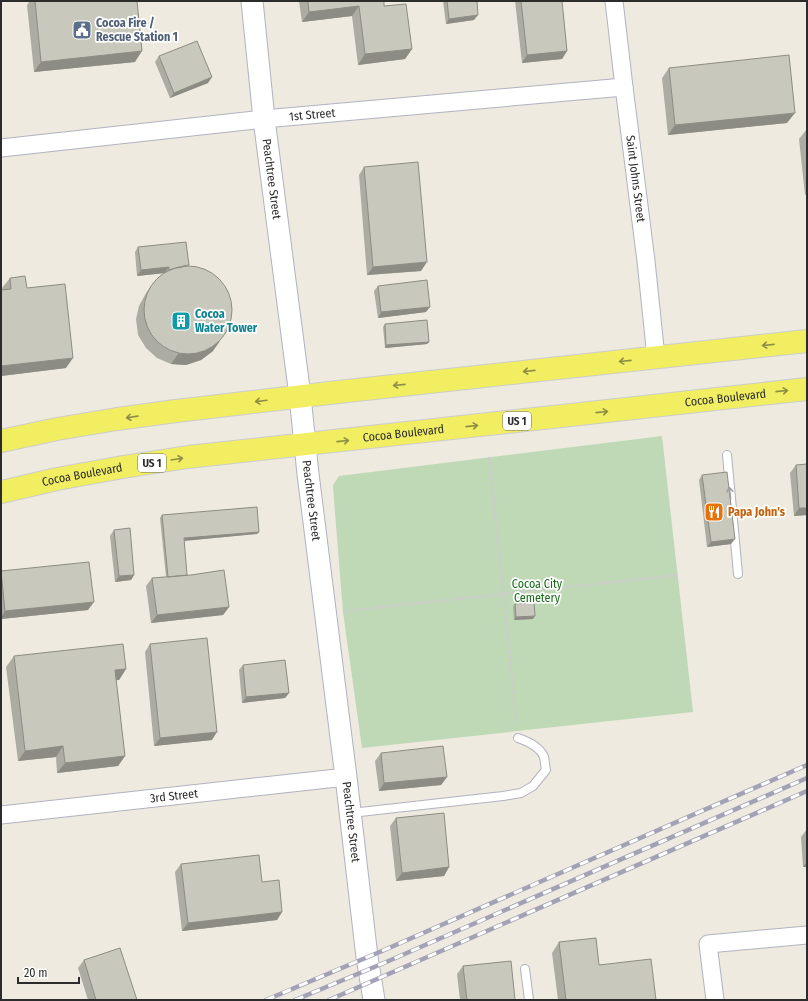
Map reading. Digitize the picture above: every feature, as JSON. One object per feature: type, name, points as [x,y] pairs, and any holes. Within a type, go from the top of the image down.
[{"type":"main road","points":[[1,441],[57,429],[176,411],[300,396],[807,341]]},
{"type":"main road","name":"Cocoa Boulevard","points":[[1,492],[57,479],[188,457],[807,389]]},
{"type":"street","name":"Peachtree Street","points":[[252,1],[264,118],[300,396],[304,445],[367,957],[374,1000]]},
{"type":"street","name":"Saint Johns Street","points":[[614,1],[646,261],[656,357]]},
{"type":"street","name":"1st Street","points":[[1,148],[264,118],[624,87]]},
{"type":"street","name":"3rd Street","points":[[1,815],[346,777]]},
{"type":"street","points":[[715,1000],[708,944],[807,935]]},
{"type":"lane","points":[[727,455],[738,574]]},
{"type":"lane","points":[[350,813],[521,793],[533,786],[546,770],[544,756],[536,747],[518,738]]},
{"type":"lane","points":[[526,969],[529,1000]]},
{"type":"path","points":[[489,457],[518,738]]},
{"type":"path","points":[[326,614],[678,574]]},
{"type":"green space","name":"Cocoa City Cemetery","points":[[662,436],[693,712],[362,748],[343,612],[333,485],[339,476]]},
{"type":"building","points":[[35,1],[137,1],[142,51],[41,62]]},
{"type":"building","points":[[308,1],[384,1],[384,6],[406,4],[412,49],[365,54],[359,6],[309,12]]},
{"type":"building","points":[[447,1],[477,1],[478,15],[449,19]]},
{"type":"building","points":[[521,1],[562,1],[567,51],[527,55]]},
{"type":"building","points":[[197,41],[212,77],[174,93],[159,56]]},
{"type":"building","points":[[789,55],[795,113],[675,125],[669,68]]},
{"type":"building","points":[[418,162],[427,262],[373,267],[364,167]]},
{"type":"building","points":[[186,242],[189,265],[169,271],[169,267],[141,270],[138,247]]},
{"type":"building","name":"Cocoa Water Tower","points":[[188,266],[205,270],[219,279],[228,293],[232,310],[228,327],[219,341],[205,350],[188,354],[171,350],[157,341],[148,327],[144,310],[148,293],[157,279],[171,270]]},
{"type":"building","points":[[25,276],[27,288],[65,284],[73,358],[1,366],[1,290],[11,289],[10,278]]},
{"type":"building","points":[[427,280],[430,307],[381,312],[378,286]]},
{"type":"building","points":[[427,320],[429,342],[386,345],[385,324]]},
{"type":"building","points":[[807,464],[807,508],[799,508],[796,465]]},
{"type":"building","points":[[727,472],[735,539],[711,542],[702,475]]},
{"type":"building","points":[[257,507],[259,532],[184,538],[187,575],[168,577],[162,515]]},
{"type":"building","points":[[130,528],[134,575],[119,576],[114,530]]},
{"type":"building","points":[[89,562],[94,602],[5,611],[1,571]]},
{"type":"building","points":[[224,570],[229,607],[157,615],[152,578],[191,575]]},
{"type":"building","points":[[534,602],[535,616],[516,617],[515,604]]},
{"type":"building","points":[[207,638],[217,732],[160,738],[150,644]]},
{"type":"building","points":[[123,644],[126,669],[115,670],[125,756],[65,763],[63,746],[25,751],[14,656]]},
{"type":"building","points":[[285,660],[289,693],[246,697],[243,665]]},
{"type":"building","points":[[443,746],[447,777],[384,783],[381,753]]},
{"type":"building","points":[[444,813],[449,867],[402,873],[396,818]]},
{"type":"building","points":[[259,855],[262,882],[279,880],[282,912],[188,923],[181,864]]},
{"type":"building","points":[[596,938],[599,965],[651,959],[656,1000],[566,1000],[559,942]]},
{"type":"building","points":[[120,948],[137,1000],[96,1000],[84,960]]},
{"type":"building","points":[[511,961],[515,1000],[467,1000],[463,966]]},
{"type":"railway","points":[[266,1000],[382,951],[807,765]]},
{"type":"railway","points":[[295,1000],[384,963],[807,778]]},
{"type":"railway","points":[[329,1000],[807,791]]},
{"type":"place","name":"Cocoa Fire / Rescue Station 1","points":[[82,30]]},
{"type":"place","name":"Cocoa Water Tower","points":[[181,321]]},
{"type":"place","name":"Papa John's","points":[[714,512]]}]
